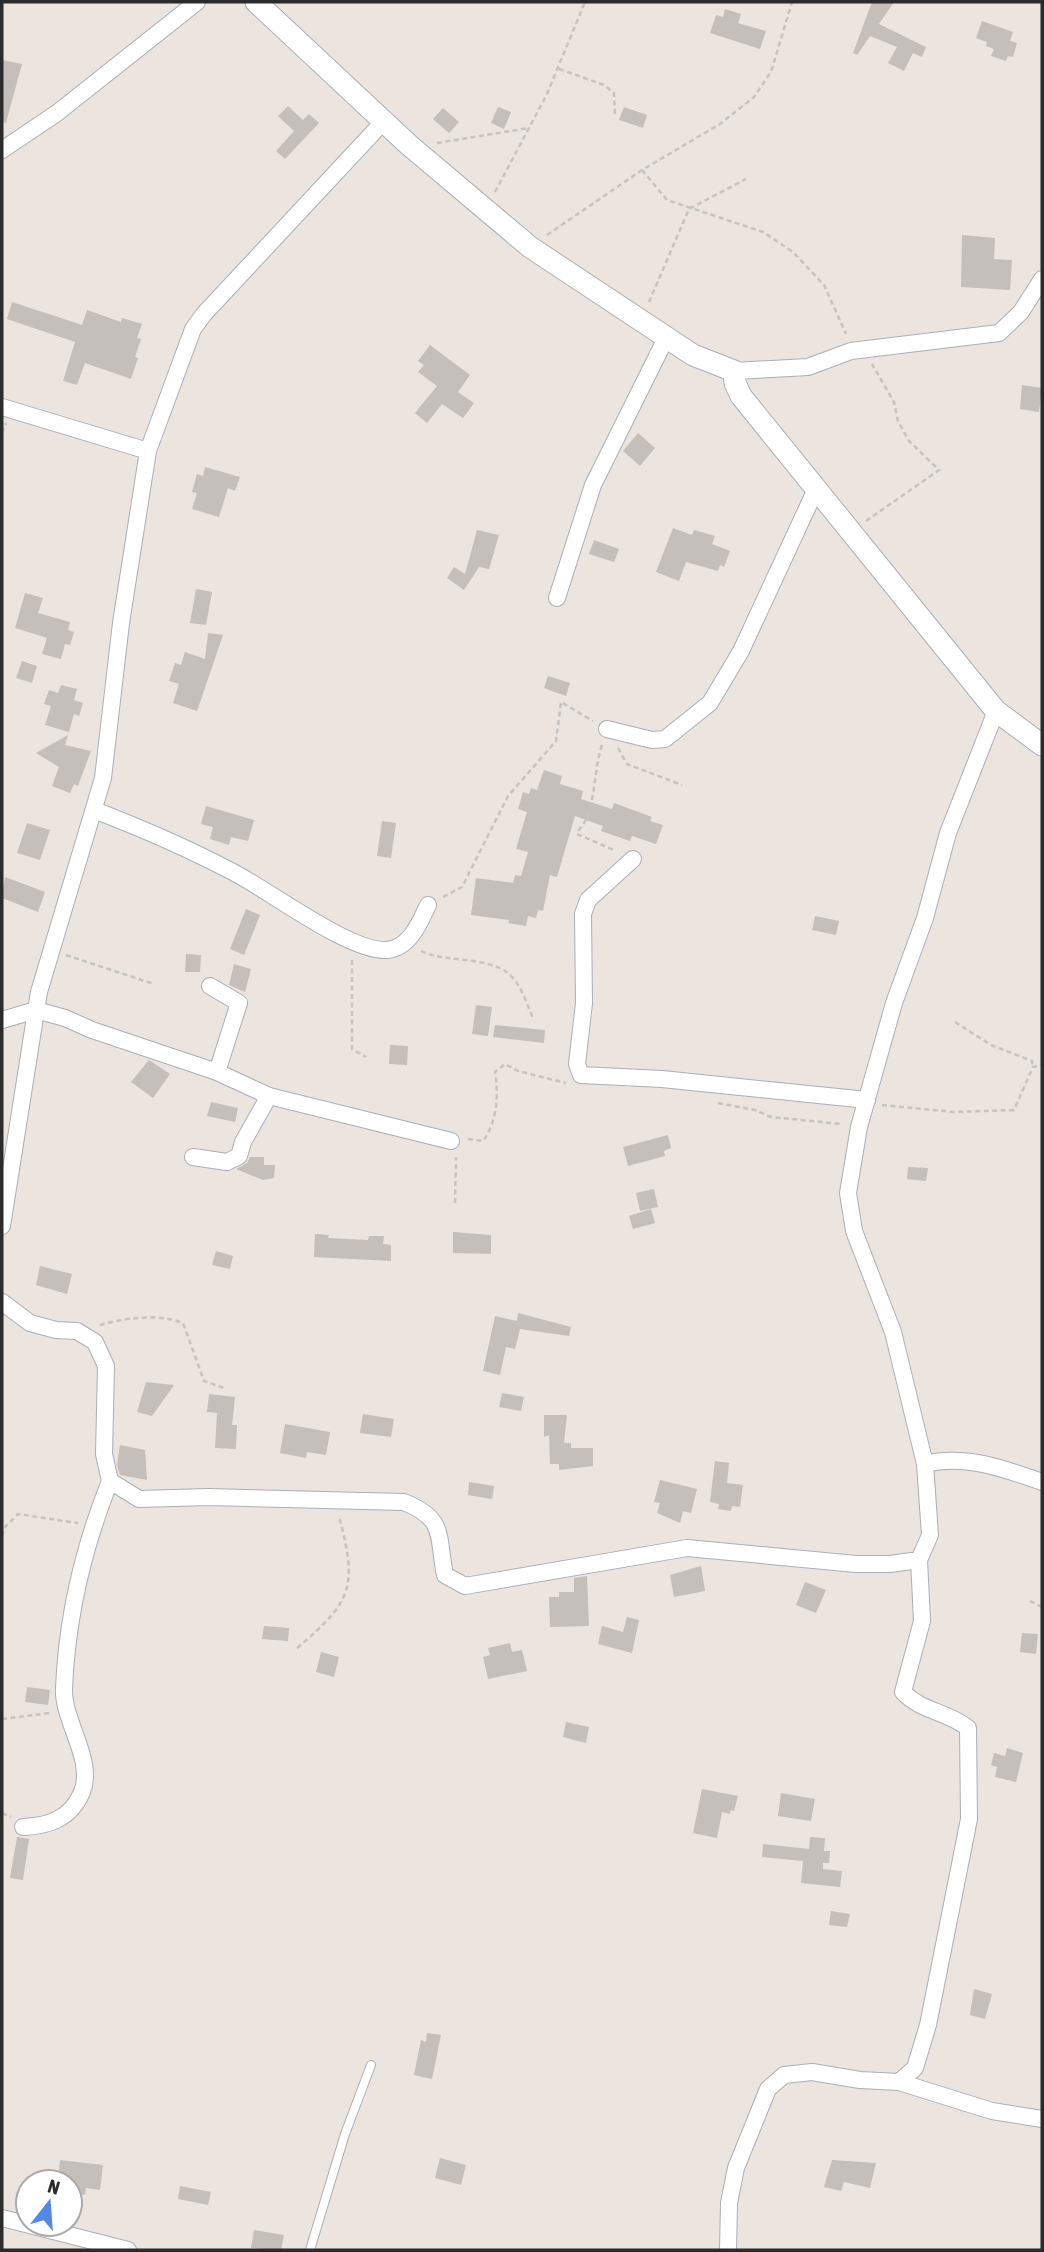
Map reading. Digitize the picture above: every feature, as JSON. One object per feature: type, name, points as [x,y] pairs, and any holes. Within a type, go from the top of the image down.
[{"type":"street","points":[[2,150],[57,113],[197,2]]},
{"type":"street","points":[[256,2],[409,145],[530,247],[666,338],[713,366],[734,372],[808,367],[851,351],[999,333],[1021,312],[1042,279]]},
{"type":"street","points":[[2,1226],[36,1010],[49,950],[94,810],[107,750],[121,624],[148,451],[193,329],[384,121]]},
{"type":"street","points":[[557,598],[593,485],[666,338]]},
{"type":"street","points":[[734,372],[735,383],[741,396],[852,530],[907,604],[996,711],[1042,745]]},
{"type":"street","points":[[2,407],[148,451]]},
{"type":"street","points":[[607,729],[652,740],[665,739],[672,737],[710,703],[741,651],[816,488]]},
{"type":"street","points":[[899,2082],[915,2068],[928,2025],[969,1819],[968,1728],[954,1717],[927,1711],[903,1692],[922,1621],[919,1560],[930,1535],[925,1464],[893,1332],[848,1209],[859,1127],[894,1003],[925,918],[948,833],[996,711]]},
{"type":"street","points":[[94,810],[229,869],[269,890],[349,942],[388,950],[406,943],[428,905]]},
{"type":"street","points":[[633,859],[589,900],[583,914],[584,1003],[577,1065],[581,1076],[649,1077],[867,1100]]},
{"type":"street","points":[[210,986],[239,1003],[217,1072]]},
{"type":"street","points":[[2,1020],[36,1010],[217,1072],[269,1097],[451,1141]]},
{"type":"street","points":[[193,1157],[227,1162],[239,1156],[243,1142],[269,1097]]},
{"type":"street","points":[[2,1302],[30,1323],[56,1330],[77,1331],[95,1342],[106,1366],[104,1454],[110,1481],[92,1525],[74,1607],[63,1691],[82,1754],[83,1790],[66,1816],[44,1826],[23,1828]]},
{"type":"street","points":[[925,1464],[938,1461],[977,1462],[1042,1482]]},
{"type":"street","points":[[110,1481],[139,1499],[209,1497],[404,1502],[428,1512],[436,1524],[445,1575],[466,1586],[687,1549],[856,1564],[890,1564],[919,1560]]},
{"type":"street","points":[[728,2250],[729,2203],[736,2168],[768,2089],[784,2075],[812,2072],[860,2080],[899,2082],[992,2111],[1042,2119]]},
{"type":"street","points":[[2,2218],[128,2250]]},
{"type":"lane","points":[[310,2250],[345,2134],[371,2065]]},
{"type":"path","points":[[485,210],[559,69],[585,2]]},
{"type":"path","points":[[530,247],[642,170],[720,124],[754,97],[771,72],[792,2]]},
{"type":"path","points":[[559,69],[604,85],[614,93],[615,117]]},
{"type":"path","points":[[409,145],[453,142],[529,128]]},
{"type":"path","points":[[642,170],[667,200],[763,232],[793,252],[824,285],[844,326],[851,351],[871,363],[894,402],[898,421],[909,441],[939,470],[852,530]]},
{"type":"path","points":[[640,321],[689,209],[746,179]]},
{"type":"path","points":[[428,905],[462,887],[508,796],[556,741],[561,702]]},
{"type":"path","points":[[607,729],[595,764],[591,802],[585,823],[577,834],[633,859]]},
{"type":"path","points":[[349,942],[354,975],[352,1049],[366,1057]]},
{"type":"path","points":[[406,943],[433,956],[491,966],[508,973],[520,988],[533,1018]]},
{"type":"path","points":[[49,950],[154,984]]},
{"type":"path","points":[[867,1100],[886,1107],[953,1112],[1014,1110],[1033,1067],[1032,1061],[991,1045],[955,1023]]},
{"type":"path","points":[[455,1203],[457,1174],[451,1141],[483,1141],[489,1132],[496,1104],[495,1072],[505,1064],[518,1071],[576,1086]]},
{"type":"path","points":[[1033,1067],[1042,1065]]},
{"type":"path","points":[[712,1101],[771,1116],[859,1127]]},
{"type":"path","points":[[77,1331],[120,1320],[169,1317],[183,1323],[204,1381],[224,1388]]},
{"type":"path","points":[[298,1648],[337,1613],[349,1584],[347,1547],[334,1501]]},
{"type":"path","points":[[2,1536],[4,1528],[18,1514],[92,1525]]},
{"type":"path","points":[[1030,1601],[1042,1607]]},
{"type":"path","points":[[2,1719],[67,1708]]},
{"type":"building","points":[[872,2],[894,2],[879,24],[926,47],[922,57],[913,53],[904,71],[888,63],[897,47],[870,36],[857,55],[853,53]]},
{"type":"building","points":[[725,9],[741,14],[738,23],[766,31],[760,49],[710,33],[716,15],[723,17]]},
{"type":"building","points":[[982,21],[1013,32],[1010,41],[1017,43],[1013,57],[1008,56],[1006,61],[991,56],[994,49],[986,46],[987,42],[976,38]]},
{"type":"building","points":[[2,60],[22,64],[6,123],[2,122]]},
{"type":"building","points":[[288,106],[303,120],[309,114],[319,123],[285,159],[276,151],[294,131],[278,116]]},
{"type":"building","points":[[498,107],[511,112],[504,129],[491,123]]},
{"type":"building","points":[[624,107],[647,115],[643,128],[619,120]]},
{"type":"building","points":[[443,108],[459,122],[449,133],[433,119]]},
{"type":"building","points":[[962,235],[995,238],[994,259],[1012,260],[1010,290],[961,287]]},
{"type":"building","points":[[12,302],[82,325],[87,310],[121,322],[122,318],[142,324],[137,338],[141,339],[135,357],[138,358],[131,379],[85,363],[77,385],[63,381],[75,342],[7,319]]},
{"type":"building","points":[[430,345],[470,375],[458,392],[474,403],[463,418],[442,404],[427,423],[415,413],[437,386],[418,372],[424,365],[418,361]]},
{"type":"building","points":[[1022,385],[1042,388],[1039,412],[1020,409]]},
{"type":"building","points":[[638,433],[655,448],[640,466],[623,451]]},
{"type":"building","points":[[205,467],[240,477],[235,491],[228,488],[219,517],[192,509],[197,493],[192,492],[197,474],[203,476]]},
{"type":"building","points":[[673,528],[692,535],[694,530],[715,536],[712,544],[730,551],[724,567],[720,565],[718,571],[686,562],[679,581],[656,572]]},
{"type":"building","points":[[477,530],[499,535],[489,569],[479,567],[464,590],[447,578],[454,567],[465,574]]},
{"type":"building","points":[[594,540],[619,549],[614,562],[589,554]]},
{"type":"building","points":[[196,589],[212,592],[206,625],[190,623]]},
{"type":"building","points":[[25,593],[43,598],[38,613],[70,622],[68,630],[74,632],[70,645],[65,644],[61,659],[42,654],[47,638],[15,628]]},
{"type":"building","points":[[208,633],[223,635],[197,711],[173,703],[179,684],[169,681],[175,663],[181,665],[185,652],[205,659]]},
{"type":"building","points":[[22,661],[37,666],[32,683],[16,678]]},
{"type":"building","points":[[548,676],[570,683],[566,696],[544,688]]},
{"type":"building","points":[[61,685],[77,689],[74,700],[83,703],[79,716],[74,714],[69,732],[45,725],[51,706],[44,704],[49,690],[58,693]]},
{"type":"building","points":[[68,735],[65,745],[91,751],[78,786],[74,784],[70,793],[52,786],[59,767],[36,753]]},
{"type":"building","points":[[544,770],[562,776],[560,784],[583,791],[581,799],[612,809],[614,803],[652,817],[650,821],[663,825],[656,844],[632,836],[630,841],[601,831],[603,826],[575,816],[557,877],[550,875],[543,911],[538,910],[536,918],[528,916],[526,926],[508,923],[509,920],[471,915],[476,878],[513,883],[515,875],[521,876],[528,852],[516,849],[527,812],[518,809],[523,792],[529,794],[531,788],[537,790]]},
{"type":"building","points":[[206,806],[254,820],[248,841],[231,837],[229,845],[210,839],[213,827],[201,824]]},
{"type":"building","points":[[382,821],[396,823],[391,858],[377,856]]},
{"type":"building","points":[[27,823],[50,830],[40,860],[17,853]]},
{"type":"building","points":[[5,877],[45,892],[38,912],[2,898]]},
{"type":"building","points":[[246,909],[260,915],[244,955],[230,949]]},
{"type":"building","points":[[815,916],[839,921],[836,935],[812,930]]},
{"type":"building","points":[[186,954],[201,955],[200,972],[185,972]]},
{"type":"building","points":[[234,964],[251,969],[245,992],[229,985]]},
{"type":"building","points":[[476,1005],[492,1007],[488,1036],[472,1034]]},
{"type":"building","points":[[495,1025],[545,1030],[544,1043],[493,1037]]},
{"type":"building","points":[[390,1045],[408,1046],[407,1065],[389,1064]]},
{"type":"building","points":[[149,1060],[170,1074],[153,1098],[131,1082]]},
{"type":"building","points":[[211,1102],[238,1108],[235,1122],[207,1116]]},
{"type":"building","points":[[668,1135],[671,1148],[664,1151],[665,1156],[628,1166],[623,1147]]},
{"type":"building","points":[[250,1157],[264,1157],[264,1165],[275,1165],[274,1178],[263,1180],[236,1169],[247,1163]]},
{"type":"building","points":[[908,1167],[928,1168],[926,1181],[907,1179]]},
{"type":"building","points":[[654,1189],[658,1207],[640,1211],[636,1193]]},
{"type":"building","points":[[651,1209],[655,1223],[633,1229],[629,1216]]},
{"type":"building","points":[[453,1232],[491,1235],[491,1254],[453,1253]]},
{"type":"building","points":[[315,1234],[329,1235],[328,1238],[368,1240],[369,1236],[384,1236],[383,1244],[391,1245],[391,1261],[314,1257]]},
{"type":"building","points":[[216,1251],[233,1256],[230,1269],[212,1265]]},
{"type":"building","points":[[40,1266],[72,1274],[67,1294],[36,1285]]},
{"type":"building","points":[[518,1313],[571,1327],[569,1336],[520,1329],[515,1349],[506,1347],[500,1375],[483,1371],[495,1316],[517,1321]]},
{"type":"building","points":[[146,1382],[174,1385],[152,1416],[137,1412]]},
{"type":"building","points":[[502,1393],[524,1397],[521,1411],[499,1407]]},
{"type":"building","points":[[209,1394],[235,1397],[232,1425],[237,1425],[236,1449],[215,1448],[217,1413],[207,1412]]},
{"type":"building","points":[[363,1414],[394,1419],[391,1437],[360,1433]]},
{"type":"building","points":[[544,1415],[567,1415],[564,1443],[571,1443],[571,1448],[593,1448],[593,1466],[559,1470],[559,1464],[550,1464],[549,1435],[544,1437]]},
{"type":"building","points":[[285,1424],[330,1432],[326,1455],[307,1452],[306,1458],[280,1453]]},
{"type":"building","points":[[120,1445],[145,1450],[147,1480],[120,1475],[117,1465]]},
{"type":"building","points":[[715,1461],[729,1463],[727,1483],[743,1485],[740,1507],[732,1506],[731,1511],[718,1509],[719,1504],[710,1502]]},
{"type":"building","points":[[660,1480],[697,1489],[691,1513],[683,1511],[680,1523],[657,1513],[660,1503],[654,1502]]},
{"type":"building","points":[[469,1482],[494,1486],[492,1499],[468,1495]]},
{"type":"building","points":[[701,1566],[705,1591],[674,1597],[670,1575]]},
{"type":"building","points":[[587,1576],[589,1626],[550,1627],[549,1597],[559,1597],[559,1592],[574,1592],[574,1578]]},
{"type":"building","points":[[805,1582],[826,1590],[816,1613],[796,1605]]},
{"type":"building","points":[[627,1617],[639,1620],[632,1653],[598,1644],[602,1626],[623,1632]]},
{"type":"building","points":[[264,1626],[289,1628],[288,1641],[262,1639]]},
{"type":"building","points":[[1022,1633],[1038,1634],[1036,1654],[1020,1652]]},
{"type":"building","points":[[510,1643],[512,1652],[522,1650],[527,1671],[488,1679],[483,1657],[490,1655],[488,1648]]},
{"type":"building","points":[[321,1652],[339,1657],[334,1677],[316,1672]]},
{"type":"building","points":[[27,1687],[50,1690],[48,1705],[25,1702]]},
{"type":"building","points":[[566,1722],[589,1727],[586,1743],[563,1737]]},
{"type":"building","points":[[1007,1748],[1023,1753],[1016,1782],[995,1777],[997,1767],[991,1765],[994,1753],[1005,1756]]},
{"type":"building","points":[[702,1789],[738,1796],[734,1811],[731,1810],[730,1814],[722,1812],[717,1838],[693,1833]]},
{"type":"building","points":[[781,1793],[815,1799],[811,1821],[778,1816]]},
{"type":"building","points":[[17,1837],[29,1839],[23,1880],[10,1878]]},
{"type":"building","points":[[810,1837],[825,1838],[824,1851],[830,1851],[829,1863],[823,1863],[823,1869],[842,1871],[840,1887],[801,1883],[803,1861],[762,1857],[763,1844],[809,1849]]},
{"type":"building","points":[[831,1911],[850,1914],[847,1927],[829,1925]]},
{"type":"building","points":[[974,1989],[992,1994],[985,2019],[970,2015]]},
{"type":"building","points":[[427,2033],[441,2035],[432,2079],[414,2075],[421,2040],[426,2042]]},
{"type":"building","points":[[440,2158],[466,2165],[461,2185],[435,2178]]},
{"type":"building","points":[[60,2160],[103,2165],[100,2190],[86,2188],[84,2195],[84,2168],[59,2168]]},
{"type":"building","points":[[832,2160],[876,2163],[870,2188],[844,2182],[841,2191],[824,2187]]},
{"type":"building","points":[[180,2186],[211,2192],[208,2205],[178,2199]]},
{"type":"building","points":[[254,2230],[284,2235],[281,2250],[251,2248]]}]
